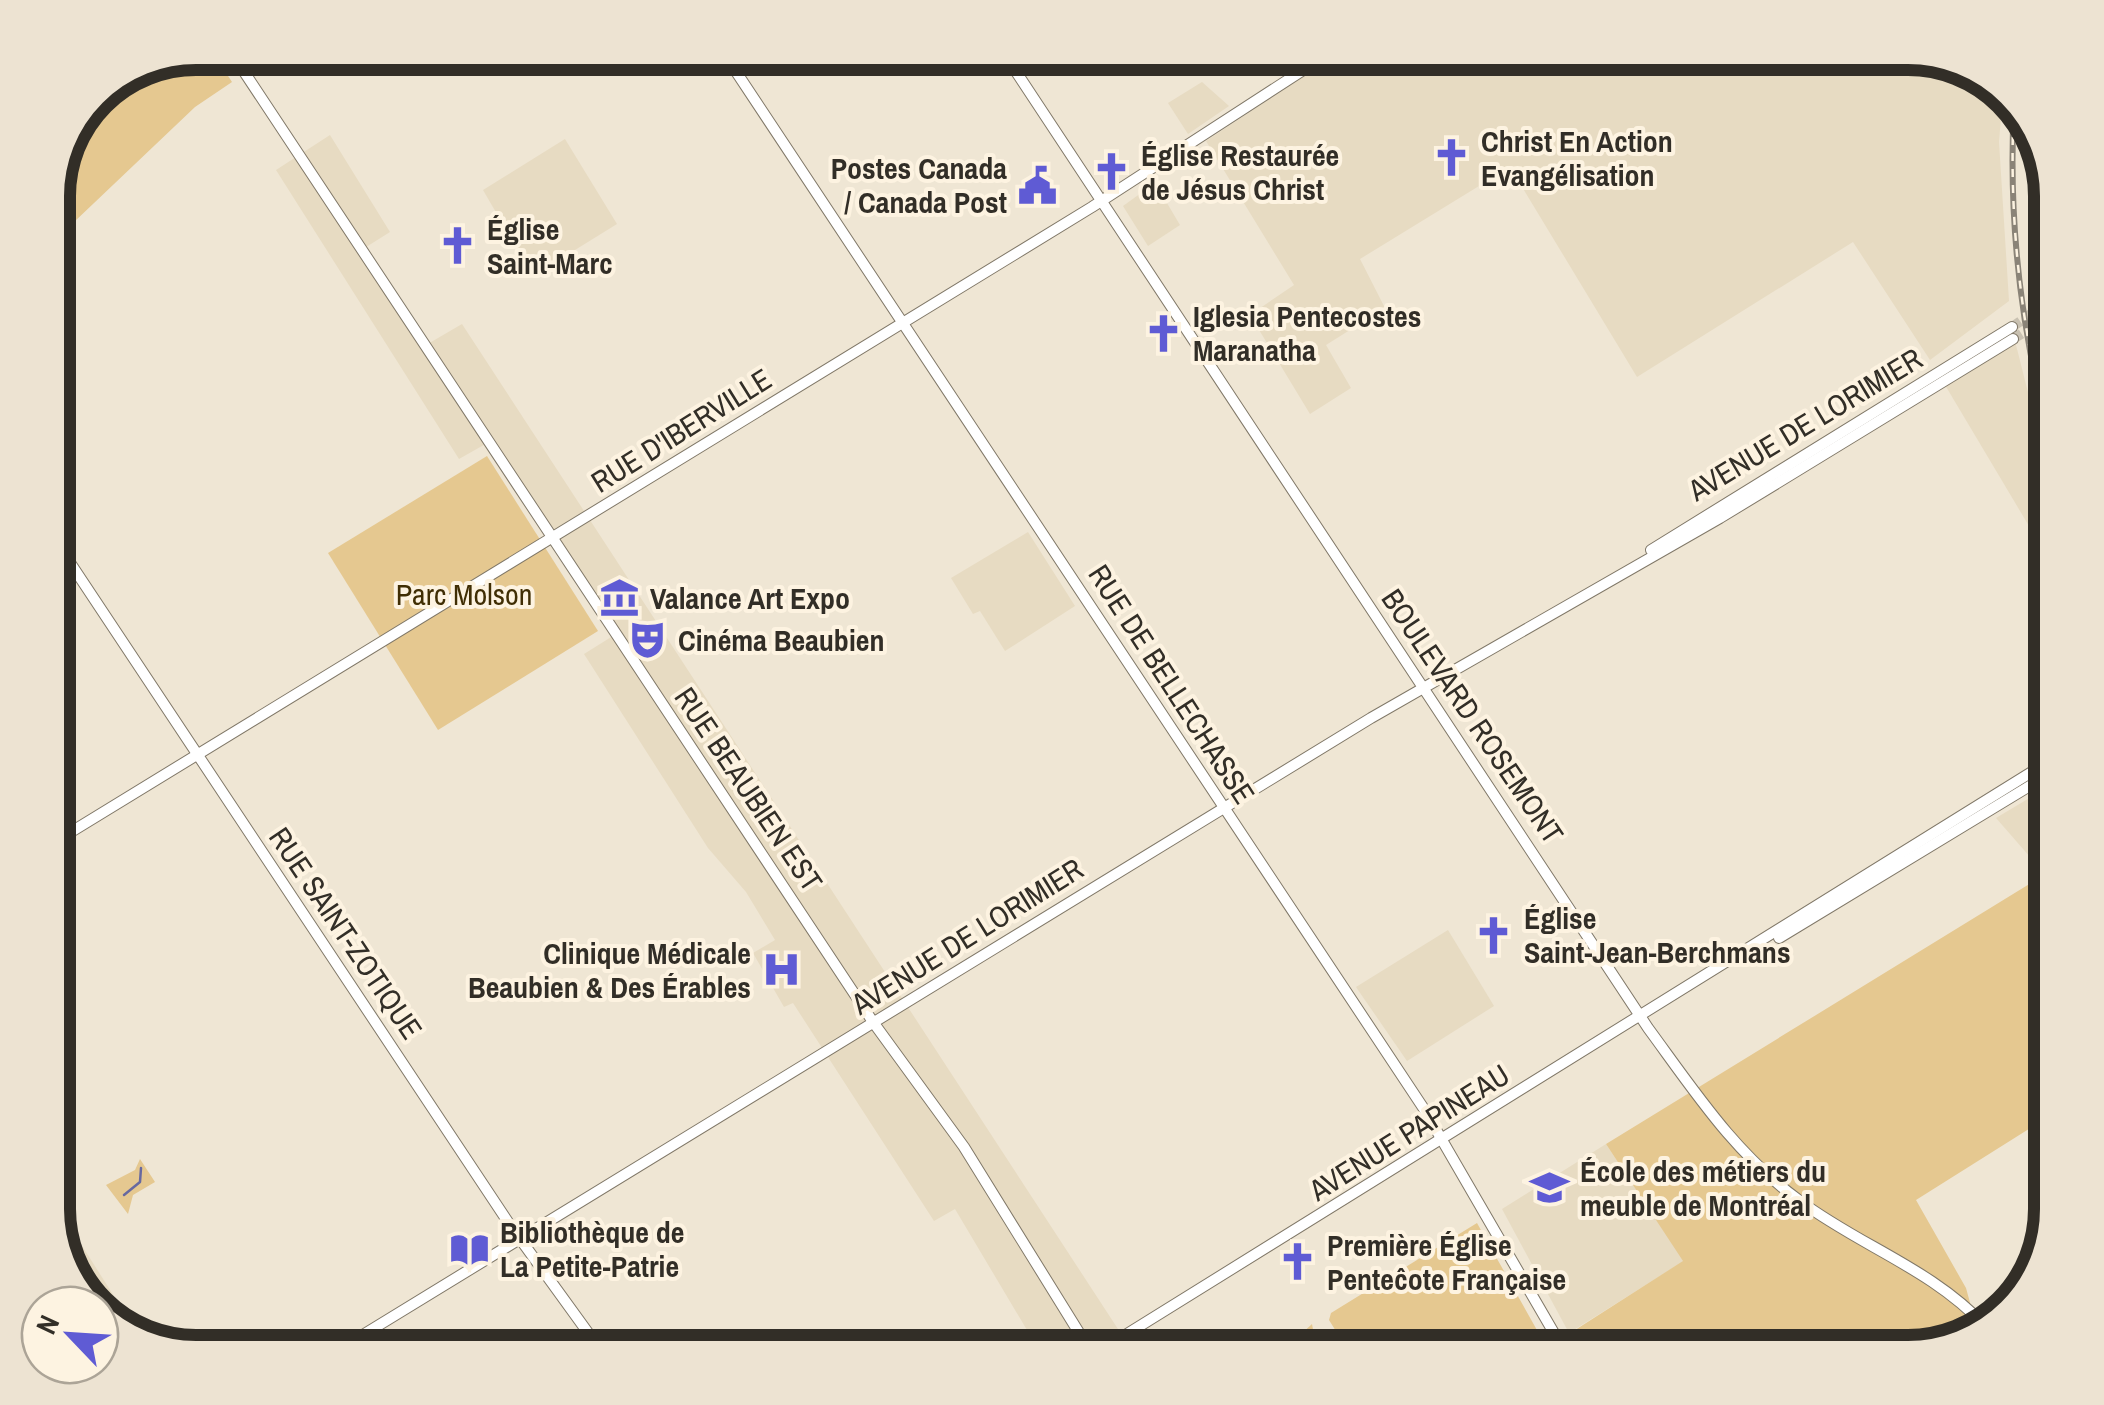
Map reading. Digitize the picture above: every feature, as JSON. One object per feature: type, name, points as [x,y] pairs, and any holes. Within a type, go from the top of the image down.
[{"type":"main road","name":"RUE BEAUBIEN EST","points":[[243,70],[874,1022],[964,1147],[1084,1335]]},
{"type":"main road","name":"RUE DE BELLECHASSE","points":[[736,70],[1444,1140],[1554,1335]]},
{"type":"main road","name":"BOULEVARD ROSEMONT","points":[[1015,70],[1642,1018],[1720,1128],[1768,1177],[1834,1224],[1923,1274],[1974,1316]]},
{"type":"main road","name":"RUE D'IBERVILLE","points":[[70,833],[1102,201],[1303,70]]},
{"type":"main road","name":"AVENUE DE LORIMIER","points":[[363,1335],[1223,808],[1629,570],[1714,508],[2012,333]]},
{"type":"main road","name":"RUE SAINT-ZOTIQUE","points":[[70,562],[520,1238],[590,1335]]},
{"type":"main road","name":"AVENUE PAPINEAU","points":[[1123,1335],[1746,954],[1823,901],[2034,771]]},
{"type":"main road","name":"AVENUE PAPINEAU","points":[[1746,954],[1814,919],[2034,784]]},
{"type":"shaded area","points":[[1313,70],[1908,70],[1940,74],[1978,91],[2001,112],[1999,142],[2009,301],[1930,360],[1853,242],[1637,377],[1510,167],[1360,259],[1385,308],[1326,345],[1351,388],[1310,414],[1250,315],[1294,285],[1206,141]]},
{"type":"shaded area","points":[[1202,82],[1229,106],[1188,134],[1168,103]]},
{"type":"shaded area","points":[[330,135],[390,232],[363,249],[426,345],[462,324],[1122,1335],[1030,1335],[955,1209],[934,1221],[793,1003],[784,1007],[753,953],[775,940],[746,892],[708,848],[584,654],[616,634],[489,442],[459,459],[276,170]]},
{"type":"shaded area","points":[[565,139],[617,224],[533,276],[483,190]]},
{"type":"shaded area","points":[[2029,161],[2034,190],[2029,193]]},
{"type":"shaded area","points":[[1155,183],[1180,225],[1148,246],[1123,206]]},
{"type":"shaded area","points":[[2015,341],[2034,416],[2034,534],[1945,385]]},
{"type":"shaded area","points":[[1028,532],[1075,606],[1005,651],[980,611],[973,614],[951,578]]},
{"type":"shaded area","points":[[2034,795],[2034,862],[1996,818]]},
{"type":"shaded area","points":[[1448,930],[1494,1006],[1407,1061],[1356,987]]},
{"type":"shaded area","points":[[1606,1144],[1684,1261],[1569,1333],[1502,1209]]},
{"type":"shaded area","points":[[72,1229],[107,1285],[95,1285]]},
{"type":"green space","points":[[224,70],[232,82],[195,107],[70,226],[74,164],[91,126],[107,107],[126,91],[172,72]]},
{"type":"green space","name":"Parc Molson","points":[[487,456],[598,631],[438,730],[328,553]]},
{"type":"green space","points":[[2031,883],[2034,1126],[1916,1200],[1966,1288],[1974,1316],[1940,1331],[1908,1335],[1567,1335],[1683,1261],[1606,1144]]},
{"type":"green space","points":[[140,1159],[155,1182],[133,1195],[128,1214],[106,1185],[135,1170]]},
{"type":"green space","points":[[1477,1223],[1540,1335],[1338,1335],[1329,1320],[1331,1313]]},
{"type":"green space","points":[[1312,1324],[1314,1335],[1300,1335]]},
{"type":"waterway","points":[[124,1195],[140,1182],[141,1168]]},
{"type":"tunnel","points":[[2012,327],[2034,312]]},
{"type":"tunnel","points":[[2013,339],[2034,326]]},
{"type":"railway","points":[[2013,128],[2015,232],[2034,368]]},
{"type":"place","name":"Christ En Action Evangélisation","points":[[1451,158]]},
{"type":"place","name":"Église Restaurée de Jésus Christ","points":[[1111,172]]},
{"type":"place","name":"Postes Canada / Canada Post","points":[[1037,185]]},
{"type":"place","name":"Église Saint-Marc","points":[[457,246]]},
{"type":"place","name":"Iglesia Pentecostes Maranatha","points":[[1163,333]]},
{"type":"place","name":"Valance Art Expo","points":[[620,598]]},
{"type":"place","name":"Cinéma Beaubien","points":[[648,640]]},
{"type":"place","name":"Église Saint-Jean-Berchmans","points":[[1494,935]]},
{"type":"place","name":"Clinique Médicale Beaubien & Des Érables","points":[[781,970]]},
{"type":"place","name":"École des métiers du meuble de Montréal","points":[[1550,1188]]},
{"type":"place","name":"Bibliothèque de La Petite-Patrie","points":[[470,1249]]},
{"type":"place","name":"Première Église Penteĉote Française","points":[[1297,1262]]}]
